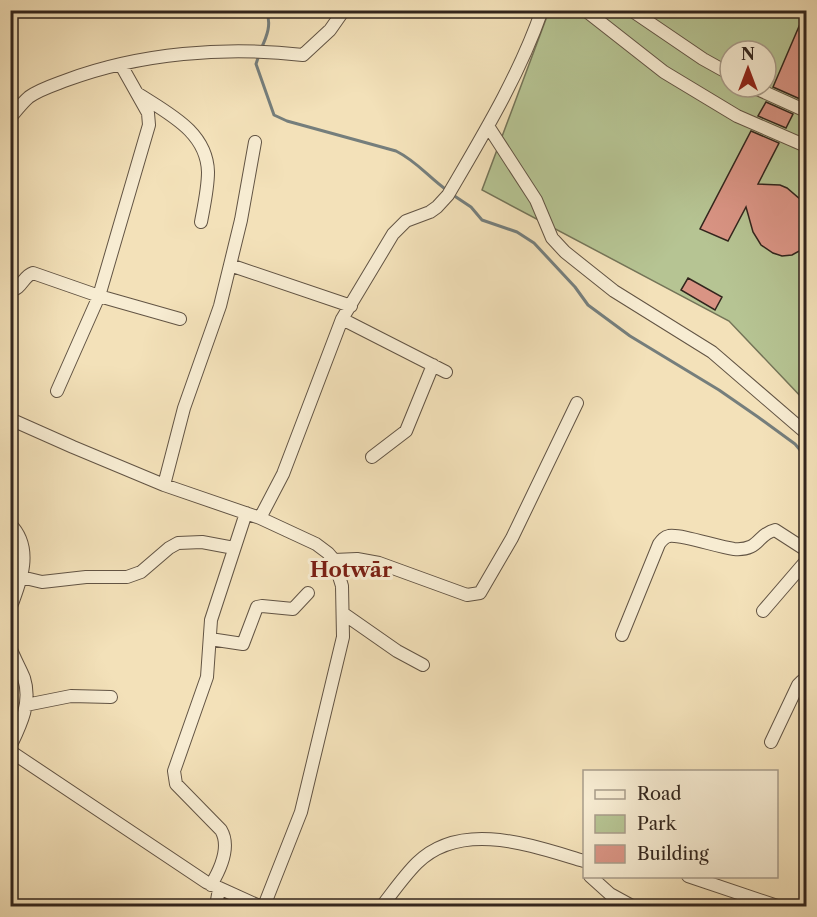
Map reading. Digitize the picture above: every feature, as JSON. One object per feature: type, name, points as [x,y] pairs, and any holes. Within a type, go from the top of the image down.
[{"type":"street","points":[[10,118],[29,98],[50,87],[90,72],[121,65],[193,54],[273,52],[303,55],[330,30],[344,10]]},
{"type":"street","points":[[260,518],[283,474],[342,319],[393,234],[406,221],[437,207],[451,191],[510,88],[533,37],[542,10]]},
{"type":"street","points":[[585,10],[673,78],[737,116],[807,146]]},
{"type":"street","points":[[631,10],[718,67]]},
{"type":"street","points":[[57,391],[99,296],[149,125],[148,114],[121,65]]},
{"type":"street","points":[[136,93],[187,127],[203,149],[208,173],[201,222]]},
{"type":"street","points":[[778,98],[807,111]]},
{"type":"street","points":[[488,126],[536,200],[552,238],[565,252],[614,291],[712,352],[807,433]]},
{"type":"street","points":[[164,485],[184,408],[220,306],[241,220],[255,142]]},
{"type":"street","points":[[230,265],[351,306]]},
{"type":"street","points":[[10,291],[17,289],[28,275],[33,273],[99,296],[180,319]]},
{"type":"street","points":[[342,319],[446,372]]},
{"type":"street","points":[[372,457],[406,431],[434,365]]},
{"type":"street","points":[[334,560],[368,560],[467,595],[480,593],[512,538],[577,403]]},
{"type":"street","points":[[11,421],[164,485],[260,518],[316,544],[334,560],[342,586],[343,637],[314,766],[301,812],[264,906]]},
{"type":"street","points":[[216,906],[215,887],[225,838],[176,784],[174,775],[207,677],[211,620],[246,513]]},
{"type":"street","points":[[10,524],[22,538],[24,545],[21,577],[10,609]]},
{"type":"street","points":[[622,635],[659,544],[666,537],[674,536],[717,546],[743,549],[752,547],[775,530],[807,550]]},
{"type":"street","points":[[21,577],[42,582],[86,577],[127,577],[141,572],[169,548],[184,541],[234,548]]},
{"type":"street","points":[[763,611],[807,561]]},
{"type":"street","points":[[210,639],[243,644],[257,607],[293,609],[308,593]]},
{"type":"street","points":[[344,614],[397,651],[423,665]]},
{"type":"street","points":[[10,647],[26,686],[26,705],[10,749],[215,887],[260,906]]},
{"type":"street","points":[[771,742],[798,685],[807,680]]},
{"type":"street","points":[[26,705],[65,697],[111,697]]},
{"type":"street","points":[[382,906],[416,863],[431,852],[464,840],[508,841],[538,847],[579,860]]},
{"type":"street","points":[[593,878],[610,894],[632,906]]},
{"type":"street","points":[[694,878],[777,906]]},
{"type":"green space","points":[[549,11],[806,11],[806,402],[729,321],[482,190]]},
{"type":"building","points":[[806,10],[807,87],[800,99],[778,89],[778,75]]},
{"type":"building","points":[[766,102],[793,114],[786,128],[758,116]]},
{"type":"building","points":[[751,131],[779,143],[758,184],[780,185],[787,188],[801,200],[807,211],[807,242],[803,249],[792,255],[782,256],[761,245],[753,232],[746,207],[728,241],[700,229]]},
{"type":"building","points":[[688,278],[722,297],[715,310],[681,290]]},
{"type":"waterway","points":[[261,49],[269,25],[266,10]]},
{"type":"waterway","points":[[259,55],[256,64],[274,115],[287,121],[396,151],[411,160],[448,191]]},
{"type":"waterway","points":[[453,195],[471,207],[482,220],[517,232],[534,243],[575,287],[588,305],[630,336],[719,390],[758,417],[795,444],[806,457]]},
{"type":"district","name":"Hotwār","points":[[351,570]]}]
